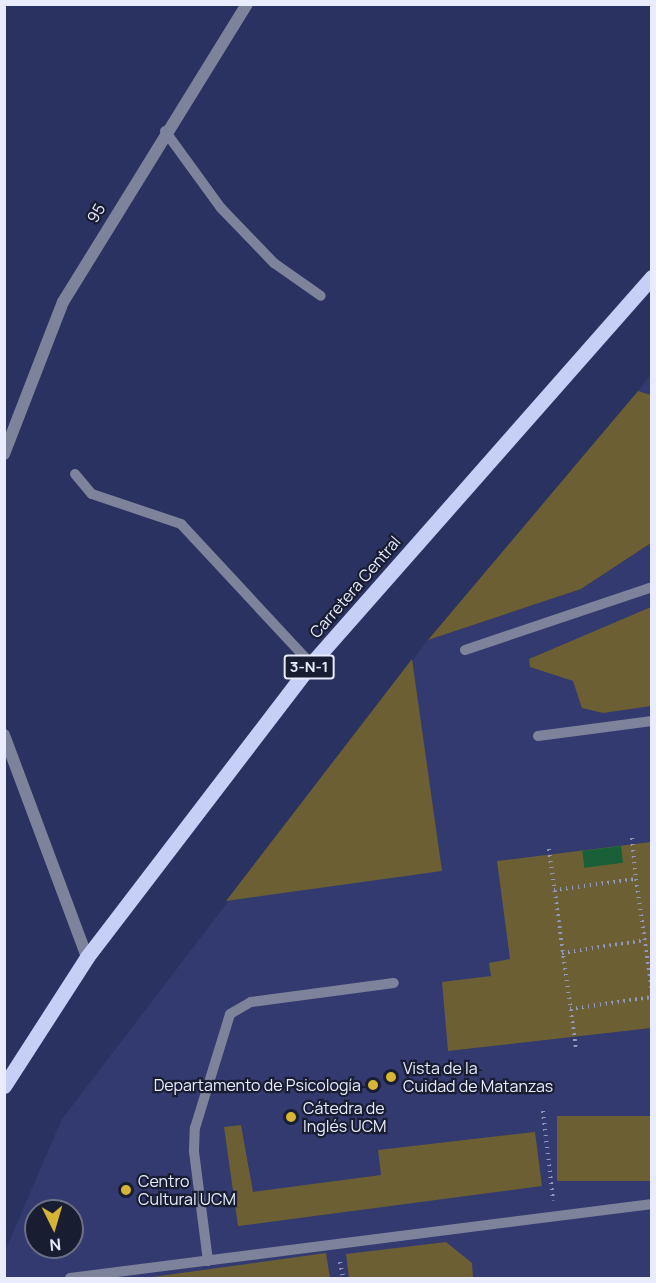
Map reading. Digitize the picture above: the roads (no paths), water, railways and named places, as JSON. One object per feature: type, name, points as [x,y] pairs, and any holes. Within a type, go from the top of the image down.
[{"type":"main road","name":"Carretera Central","points":[[4,1086],[87,957],[311,664],[651,277]]},
{"type":"street","name":"95","points":[[4,454],[63,302],[165,131],[247,4]]},
{"type":"street","points":[[4,735],[87,957]]},
{"type":"lane","points":[[165,131],[221,208],[274,263],[321,296]]},
{"type":"lane","points":[[75,474],[93,494],[181,524],[311,664]]},
{"type":"lane","points":[[465,650],[651,587]]},
{"type":"lane","points":[[538,736],[651,721]]},
{"type":"lane","points":[[208,1261],[194,1151],[195,1128],[230,1014],[251,1002],[394,983]]},
{"type":"lane","points":[[70,1278],[651,1204]]},
{"type":"place","name":"Vista de la Cuidad de Matanzas","points":[[391,1077]]},
{"type":"place","name":"Departamento de Psicología","points":[[373,1085]]},
{"type":"place","name":"Cátedra de Inglés UCM","points":[[291,1117]]},
{"type":"place","name":"Centro Cultural UCM","points":[[126,1190]]}]
